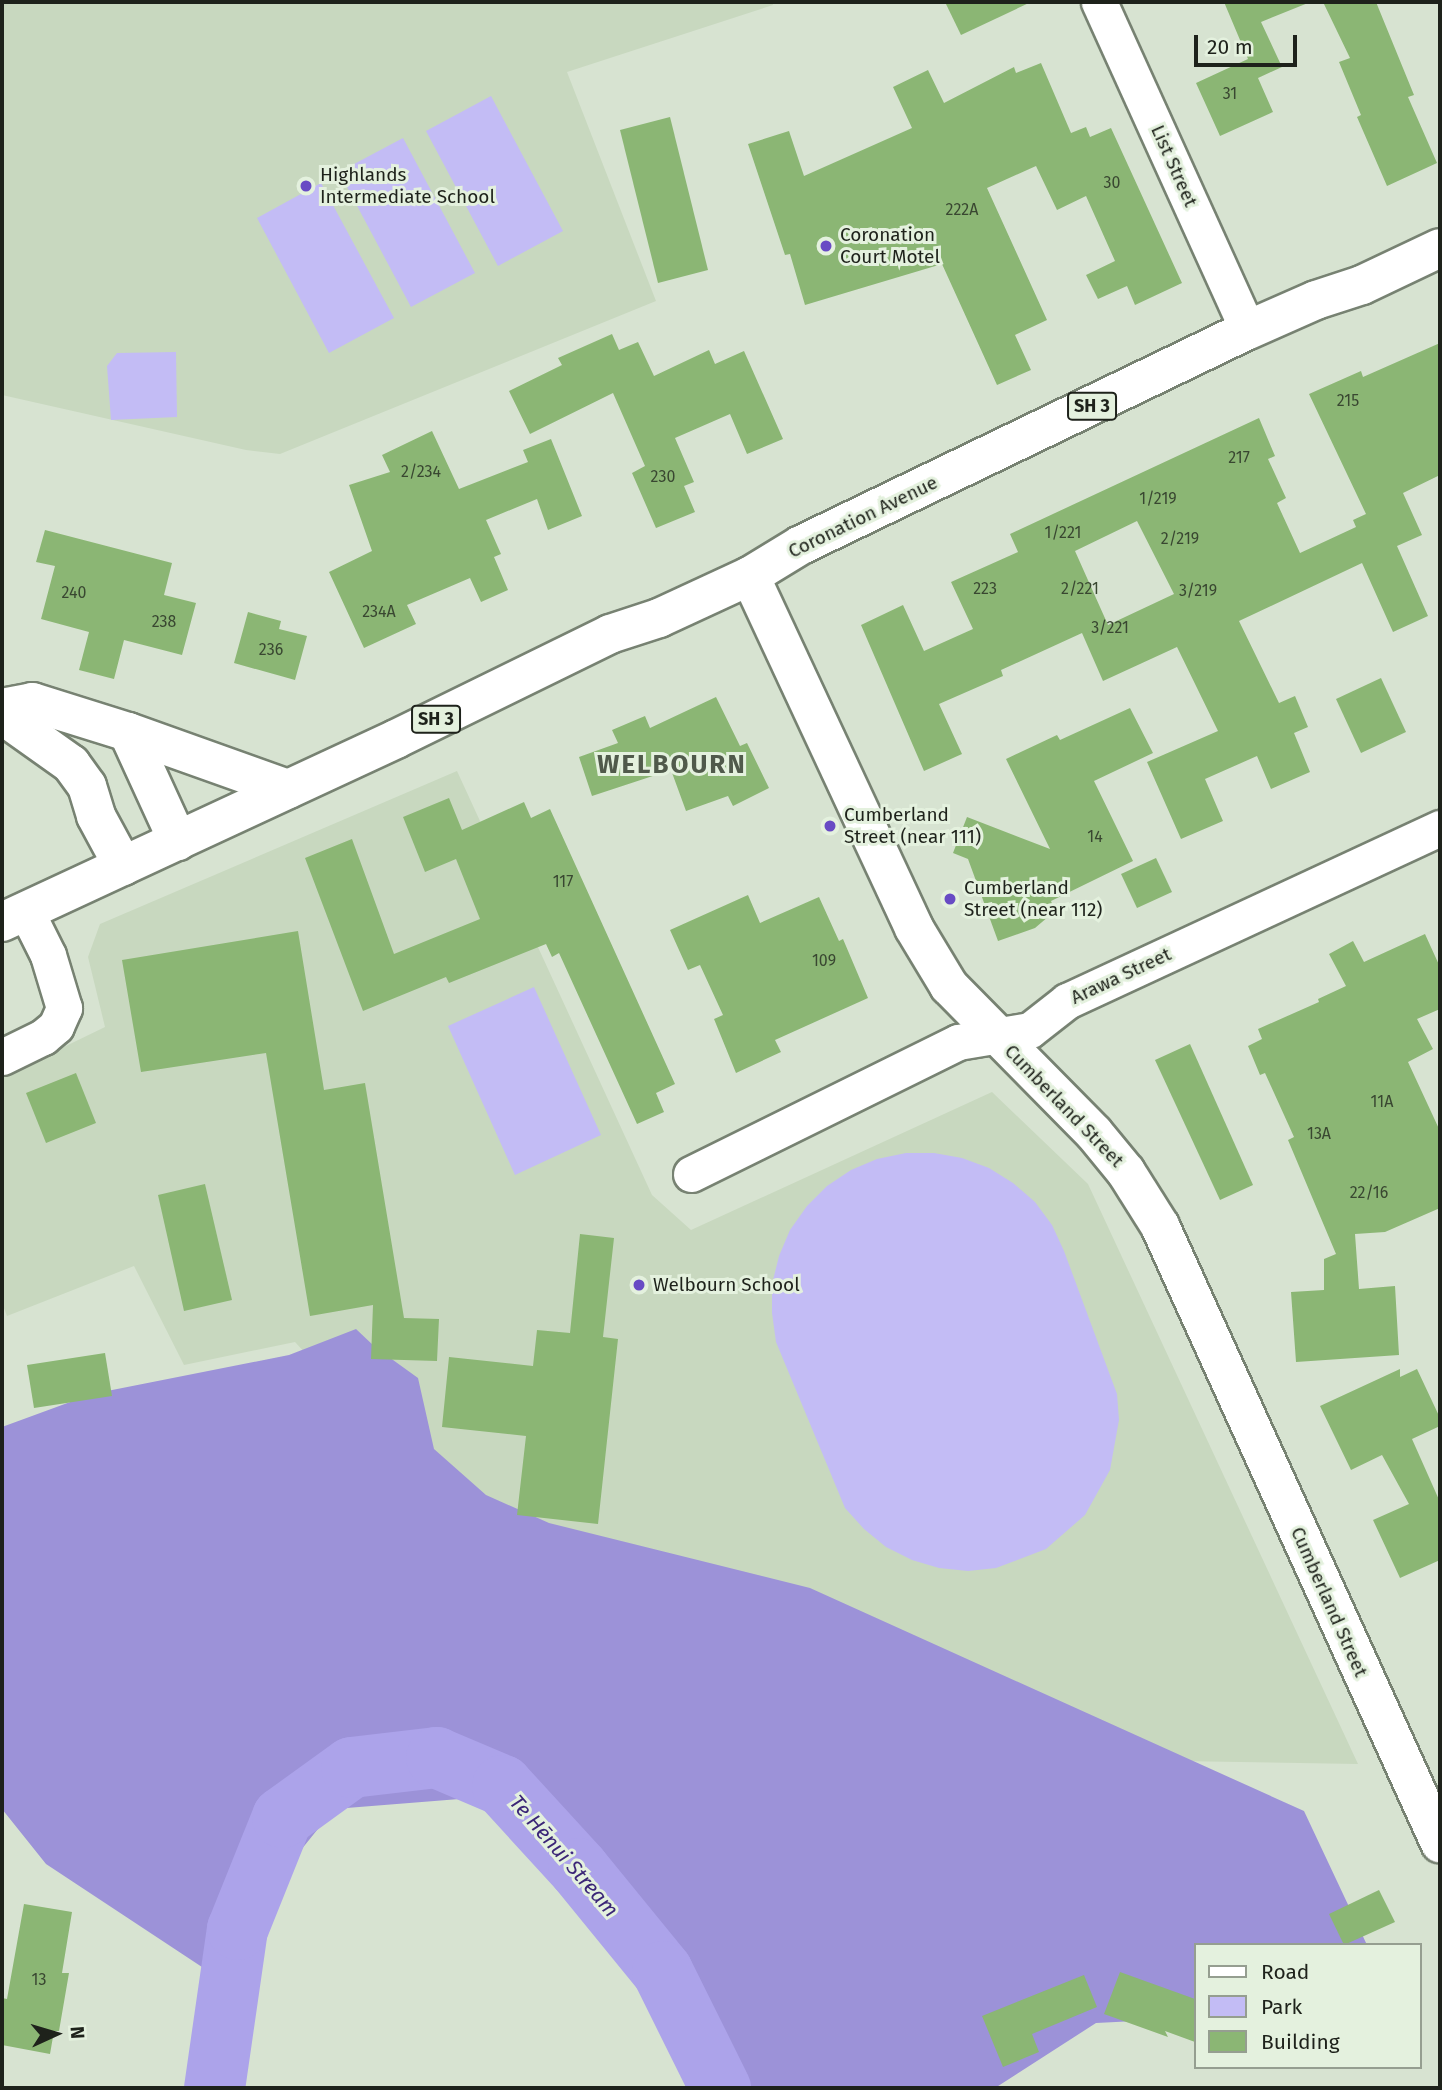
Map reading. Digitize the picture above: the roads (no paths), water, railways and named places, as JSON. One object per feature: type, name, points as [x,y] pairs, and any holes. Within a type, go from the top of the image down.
[{"type":"main road","name":"Coronation Avenue","points":[[123,866],[610,634],[659,618],[750,576],[801,545],[1248,330],[1316,300],[1362,285],[1440,248]]},
{"type":"main road","name":"Cumberland Street","points":[[750,576],[914,928],[948,986],[1094,1133],[1126,1172],[1160,1226],[1440,1843]]},
{"type":"main road","points":[[2,708],[32,702],[128,732],[288,789]]},
{"type":"main road","points":[[2,715],[72,764],[87,786],[96,816],[123,866]]},
{"type":"main road","points":[[128,732],[178,841]]},
{"type":"main road","name":"SH 3","points":[[14,916],[123,866]]},
{"type":"street","name":"List Street","points":[[1099,2],[1248,330]]},
{"type":"street","name":"Arawa Street","points":[[691,1174],[958,1042],[1030,1030],[1067,1001],[1440,828]]},
{"type":"street","points":[[2,1057],[43,1037],[56,1027],[64,1008],[48,956],[14,916]]},
{"type":"waterway","name":"Te Hēnui Stream","points":[[214,2088],[237,1929],[282,1817],[351,1767],[436,1757],[502,1785],[578,1868],[662,1971],[720,2088]]},
{"type":"place","name":"Highlands Intermediate School","points":[[306,186]]},
{"type":"place","name":"Coronation Court Motel","points":[[826,246]]},
{"type":"place","name":"Cumberland Street (near 111)","points":[[830,826]]},
{"type":"place","name":"Cumberland Street (near 112)","points":[[950,899]]},
{"type":"place","name":"Welbourn School","points":[[639,1285]]},
{"type":"district","name":"WELBOURN","points":[[672,765]]}]
